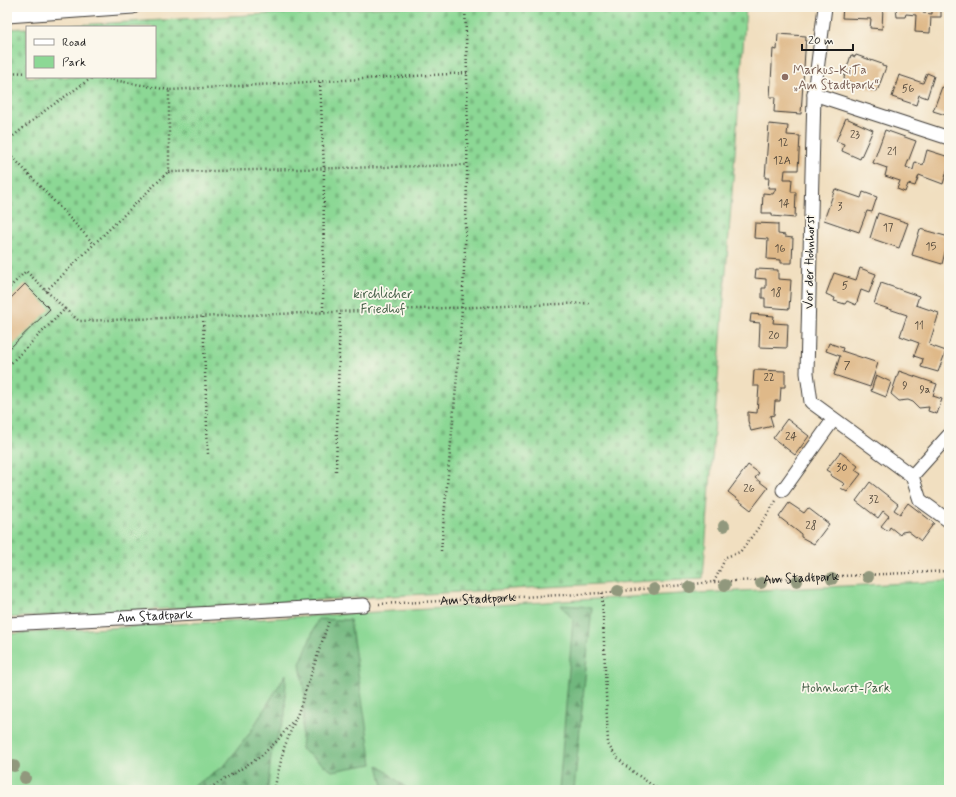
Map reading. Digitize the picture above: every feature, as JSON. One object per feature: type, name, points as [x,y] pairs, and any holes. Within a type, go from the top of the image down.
[{"type":"street","points":[[7,16],[133,7]]},
{"type":"street","name":"Vor der Hohnhorst","points":[[825,7],[814,94],[807,373],[811,402],[833,420],[912,476]]},
{"type":"street","points":[[814,94],[949,138]]},
{"type":"street","points":[[783,490],[833,420]]},
{"type":"street","points":[[949,435],[912,476],[920,500],[949,521]]},
{"type":"street","name":"Am Stadtpark","points":[[7,624],[364,605]]},
{"type":"path","points":[[441,551],[462,307],[468,165],[468,73],[465,7]]},
{"type":"path","points":[[7,72],[26,73]]},
{"type":"path","points":[[103,78],[169,90],[468,73]]},
{"type":"path","points":[[7,141],[47,109],[92,78]]},
{"type":"path","points":[[320,82],[324,168],[323,312]]},
{"type":"path","points":[[169,90],[170,171]]},
{"type":"path","points":[[7,151],[94,244]]},
{"type":"path","points":[[46,291],[170,171],[468,165]]},
{"type":"path","points":[[7,290],[26,271],[64,309],[79,321],[589,303]]},
{"type":"path","points":[[7,367],[64,309]]},
{"type":"path","points":[[336,471],[340,312]]},
{"type":"path","points":[[203,316],[208,454]]},
{"type":"path","points":[[714,582],[726,557],[740,552],[783,490]]},
{"type":"path","name":"Am Stadtpark","points":[[364,605],[602,593],[714,582],[949,571]]},
{"type":"path","points":[[602,593],[608,744],[613,754],[624,764],[659,790]]},
{"type":"path","points":[[274,790],[282,755],[297,716],[334,606]]},
{"type":"path","points":[[207,790],[260,757],[277,741],[297,716]]},
{"type":"green space","name":"kirchlicher Friedhof","points":[[389,7],[746,7],[703,578],[7,618],[7,29],[26,28],[26,78],[156,78],[156,26],[58,26]]},
{"type":"green space","name":"Hohnhorst-Park","points":[[949,581],[949,790],[7,790],[7,634],[698,593]]},
{"type":"green space","points":[[561,605],[592,607],[574,790],[559,790],[573,620]]},
{"type":"green space","points":[[318,619],[350,620],[372,764],[332,771],[301,749],[305,697],[300,664]]},
{"type":"green space","points":[[286,674],[285,716],[271,755],[268,790],[188,790],[225,765],[249,734]]},
{"type":"green space","points":[[378,765],[409,790],[384,790]]},
{"type":"building","points":[[751,7],[766,7],[766,9],[751,10]]},
{"type":"building","points":[[843,7],[883,7],[882,29],[870,28],[871,19],[842,18]]},
{"type":"building","points":[[896,7],[923,7],[923,13],[932,14],[932,7],[949,7],[949,9],[941,8],[941,17],[931,17],[930,33],[915,32],[916,15],[906,14],[905,17],[897,17]]},
{"type":"building","points":[[778,34],[806,36],[801,114],[774,112],[775,97],[770,97],[773,49],[777,50]]},
{"type":"building","points":[[851,55],[855,57],[856,55],[882,64],[882,66],[886,67],[878,89],[875,91],[845,81],[844,78]]},
{"type":"building","points":[[927,73],[934,76],[927,98],[919,95],[916,105],[892,97],[899,75],[923,83]]},
{"type":"building","points":[[942,87],[949,89],[949,116],[933,111]]},
{"type":"building","points":[[846,118],[873,130],[860,159],[842,151],[844,144],[836,141]]},
{"type":"building","points":[[769,124],[788,126],[787,135],[800,136],[798,170],[785,170],[784,179],[792,179],[791,192],[796,192],[795,218],[772,216],[772,213],[762,213],[763,193],[773,194],[776,188],[768,188],[769,178],[765,178]]},
{"type":"building","points":[[885,130],[916,141],[906,167],[913,170],[915,162],[923,165],[927,150],[949,157],[949,164],[943,184],[919,175],[915,186],[908,184],[905,192],[897,189],[900,181],[885,176],[887,168],[873,163]]},
{"type":"building","points":[[835,189],[861,198],[863,192],[877,197],[872,212],[867,211],[859,232],[824,220]]},
{"type":"building","points":[[878,213],[908,223],[899,248],[870,238]]},
{"type":"building","points":[[755,223],[778,224],[778,234],[793,238],[792,263],[781,263],[781,260],[767,259],[768,239],[754,238]]},
{"type":"building","points":[[920,229],[949,237],[942,264],[912,255]]},
{"type":"building","points":[[860,268],[876,274],[869,293],[861,290],[856,305],[847,301],[845,304],[834,301],[835,298],[826,294],[834,273],[856,280]]},
{"type":"building","points":[[756,269],[778,270],[778,279],[791,280],[789,309],[765,307],[765,298],[762,298],[762,288],[766,288],[766,279],[755,278]]},
{"type":"building","points":[[881,283],[919,296],[916,305],[939,313],[929,345],[946,351],[938,372],[921,367],[923,359],[914,356],[919,343],[900,336],[907,315],[874,304]]},
{"type":"building","points":[[25,284],[50,309],[7,351],[7,302]]},
{"type":"building","points":[[751,314],[774,316],[773,323],[788,324],[787,348],[759,347],[760,323],[750,322]]},
{"type":"building","points":[[829,343],[843,348],[842,351],[878,363],[870,387],[834,375],[840,356],[826,351]]},
{"type":"building","points":[[754,370],[785,371],[785,387],[781,387],[780,401],[775,401],[774,415],[770,416],[773,426],[751,431],[748,421],[748,412],[757,413],[759,386],[753,386]]},
{"type":"building","points":[[899,371],[937,384],[933,396],[942,399],[937,414],[928,411],[929,407],[919,408],[913,402],[908,400],[899,401],[891,394]]},
{"type":"building","points":[[876,375],[891,382],[886,397],[871,391]]},
{"type":"building","points":[[787,419],[809,436],[795,455],[773,438]]},
{"type":"building","points":[[840,452],[858,466],[855,470],[861,474],[847,492],[841,488],[845,484],[830,475],[831,473],[826,470]]},
{"type":"building","points":[[748,465],[759,473],[755,478],[768,488],[751,510],[728,492]]},
{"type":"building","points":[[870,482],[898,504],[894,510],[900,514],[908,503],[934,523],[921,541],[908,531],[902,532],[900,535],[890,527],[888,531],[881,526],[889,516],[883,511],[878,518],[856,501]]},
{"type":"building","points":[[789,503],[804,513],[808,508],[829,524],[814,544],[801,537],[801,534],[779,517]]},
{"type":"place","name":"Markus-KiTa „Am Stadtpark“","points":[[785,77]]}]
